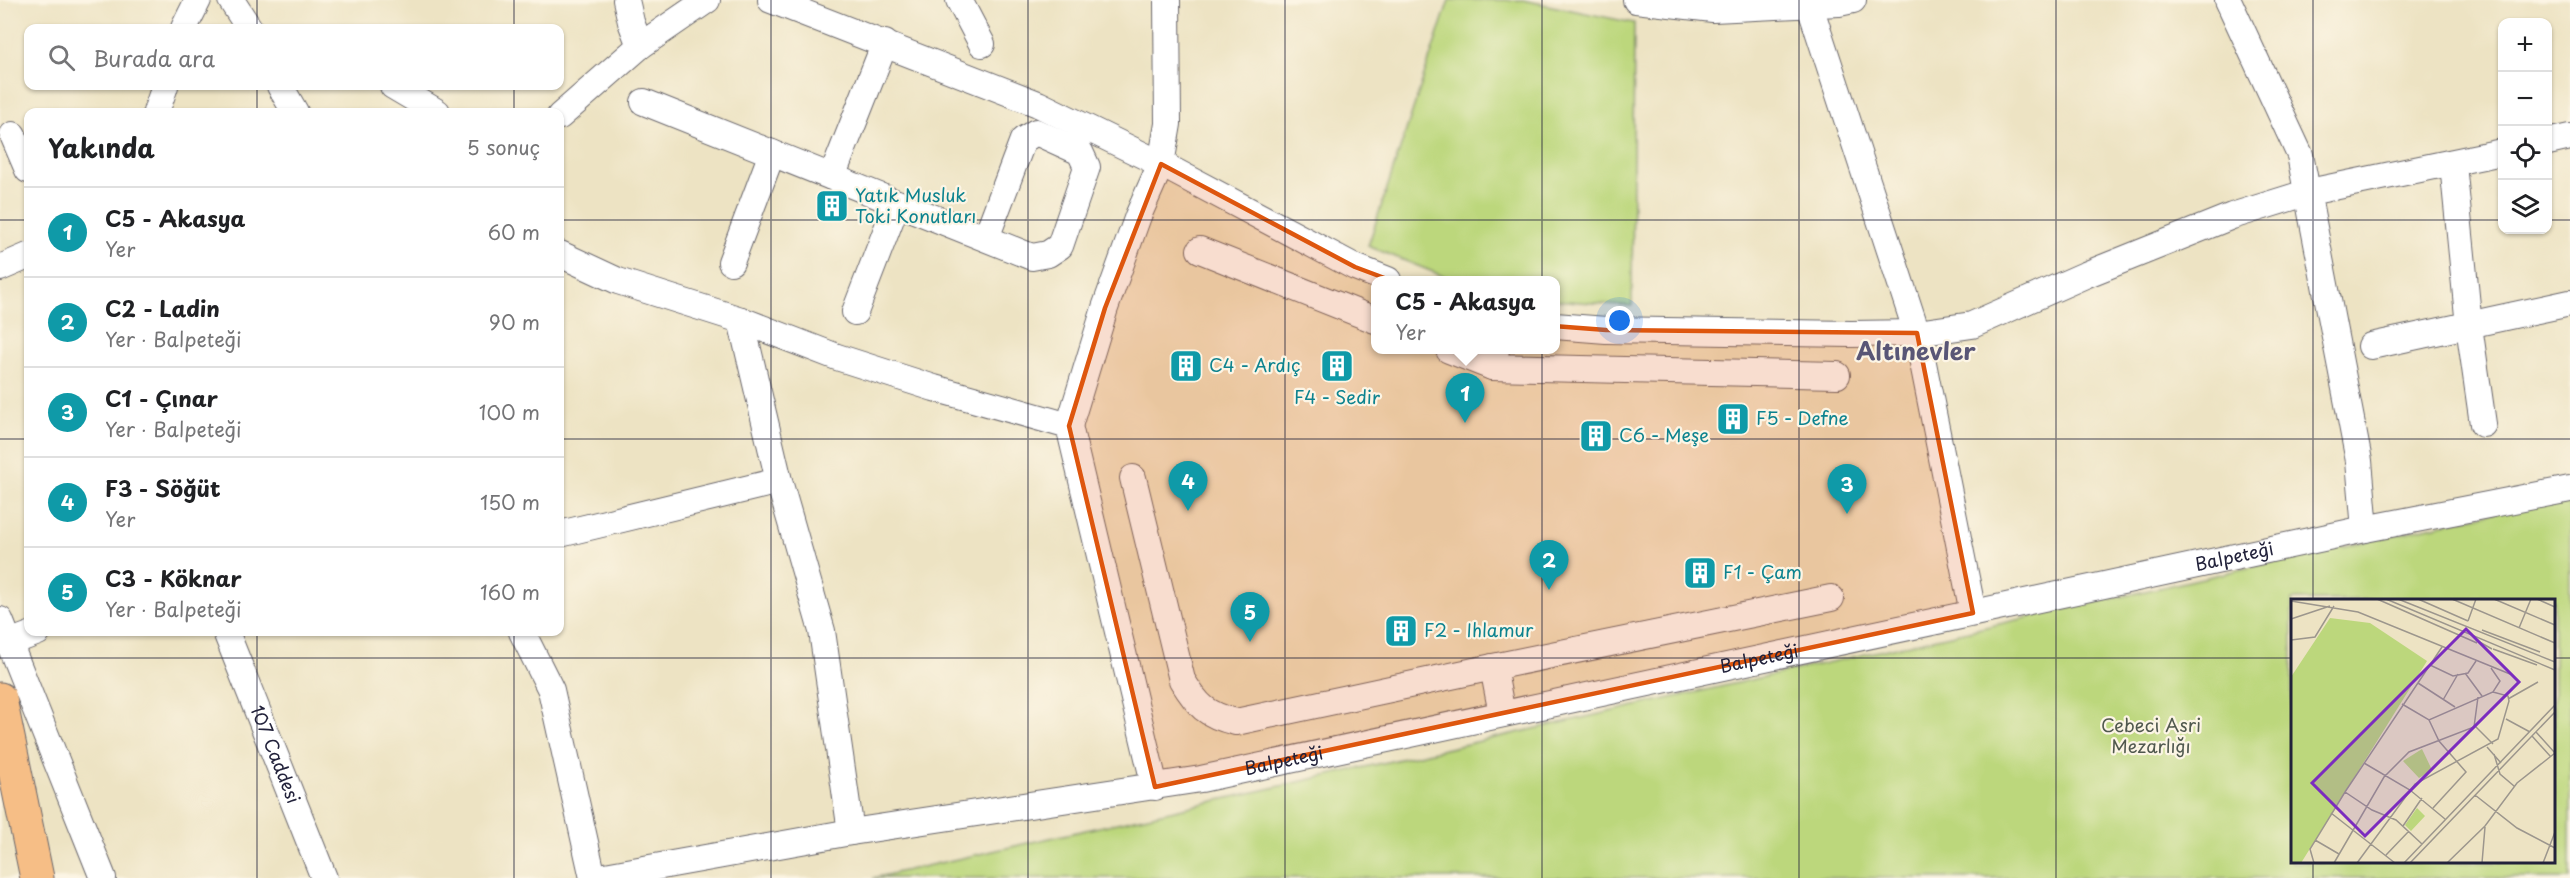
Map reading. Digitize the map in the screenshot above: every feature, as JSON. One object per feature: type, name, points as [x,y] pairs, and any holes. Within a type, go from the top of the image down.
[{"type":"highway","points":[[0,699],[36,878]]},
{"type":"highway","points":[[0,794],[36,878]]},
{"type":"street","points":[[186,24],[198,0]]},
{"type":"street","points":[[231,0],[246,24]]},
{"type":"street","points":[[626,0],[640,46]]},
{"type":"street","points":[[564,112],[640,46],[707,0]]},
{"type":"street","points":[[771,0],[1038,104],[1161,164],[1355,267],[1378,276]]},
{"type":"street","points":[[959,0],[982,44]]},
{"type":"street","points":[[1155,787],[1069,426],[1105,308],[1137,216],[1161,164],[1167,124],[1167,0]]},
{"type":"street","points":[[1635,0],[1713,9],[1853,0]]},
{"type":"street","points":[[2228,0],[2300,155],[2309,192],[2359,461],[2365,529]]},
{"type":"street","points":[[1808,2],[1917,333],[1973,613]]},
{"type":"street","points":[[832,177],[885,43]]},
{"type":"street","points":[[157,108],[164,90]]},
{"type":"street","points":[[282,90],[293,108]]},
{"type":"street","points":[[400,90],[430,108]]},
{"type":"street","points":[[644,102],[1032,257],[1048,254],[1060,246],[1087,167],[1080,152],[1036,132],[1023,140],[986,238]]},
{"type":"street","points":[[13,135],[24,161]]},
{"type":"street","points":[[2552,141],[2570,137]]},
{"type":"street","points":[[731,262],[772,153]]},
{"type":"street","points":[[1560,326],[1606,330],[1917,333],[1972,325],[2085,275],[2232,216],[2309,192],[2498,153]]},
{"type":"street","points":[[2453,164],[2469,326],[2483,424]]},
{"type":"street","points":[[855,312],[897,203]]},
{"type":"street","points":[[1200,250],[1371,318]]},
{"type":"street","points":[[564,256],[618,281],[741,320],[837,357],[934,388],[1069,426]]},
{"type":"street","points":[[0,267],[24,258]]},
{"type":"street","points":[[2371,346],[2570,303]]},
{"type":"street","points":[[741,320],[779,481],[822,631],[851,832]]},
{"type":"street","points":[[1472,354],[1494,358],[1837,375]]},
{"type":"street","points":[[1133,478],[1182,680],[1196,701],[1214,717],[1236,722],[1831,598]]},
{"type":"street","points":[[564,533],[779,481]]},
{"type":"street","name":"Balpeteği","points":[[594,878],[851,832],[1201,779],[2365,529],[2570,489]]},
{"type":"street","points":[[0,620],[103,878]]},
{"type":"street","points":[[9,644],[28,636]]},
{"type":"street","name":"107 Caddesi","points":[[228,636],[324,878]]},
{"type":"street","points":[[524,636],[551,690],[594,878]]},
{"type":"street","points":[[1493,667],[1502,714]]},
{"type":"highlighted area","points":[[1161,164],[1355,267],[1502,322],[1606,330],[1917,333],[1973,613],[1155,787],[1069,426],[1105,308]]},
{"type":"green space","points":[[1449,0],[1523,0],[1634,23],[1632,306],[1560,300],[1560,276],[1443,276],[1368,246]]},
{"type":"green space","name":"Cebeci Asri Mezarlığı","points":[[2570,498],[2570,878],[873,878],[2500,511]]},
{"type":"place","name":"Yatık Musluk Toki Konutları","points":[[832,206]]},
{"type":"place","name":"C4 - Ardıç","points":[[1186,366]]},
{"type":"place","name":"F4 - Sedir","points":[[1337,366]]},
{"type":"place","name":"F5 - Defne","points":[[1733,419]]},
{"type":"place","name":"C5 - Akasya","points":[[1465,423]]},
{"type":"place","name":"C6 - Meşe","points":[[1596,436]]},
{"type":"place","name":"F3 - Söğüt","points":[[1188,511]]},
{"type":"place","name":"C1 - Çınar","points":[[1847,514]]},
{"type":"place","name":"F1 - Çam","points":[[1700,573]]},
{"type":"place","name":"C2 - Ladin","points":[[1549,590]]},
{"type":"place","name":"F2 - Ihlamur","points":[[1401,631]]},
{"type":"place","name":"C3 - Köknar","points":[[1250,642]]},
{"type":"district","name":"Altınevler","points":[[1916,352]]}]
